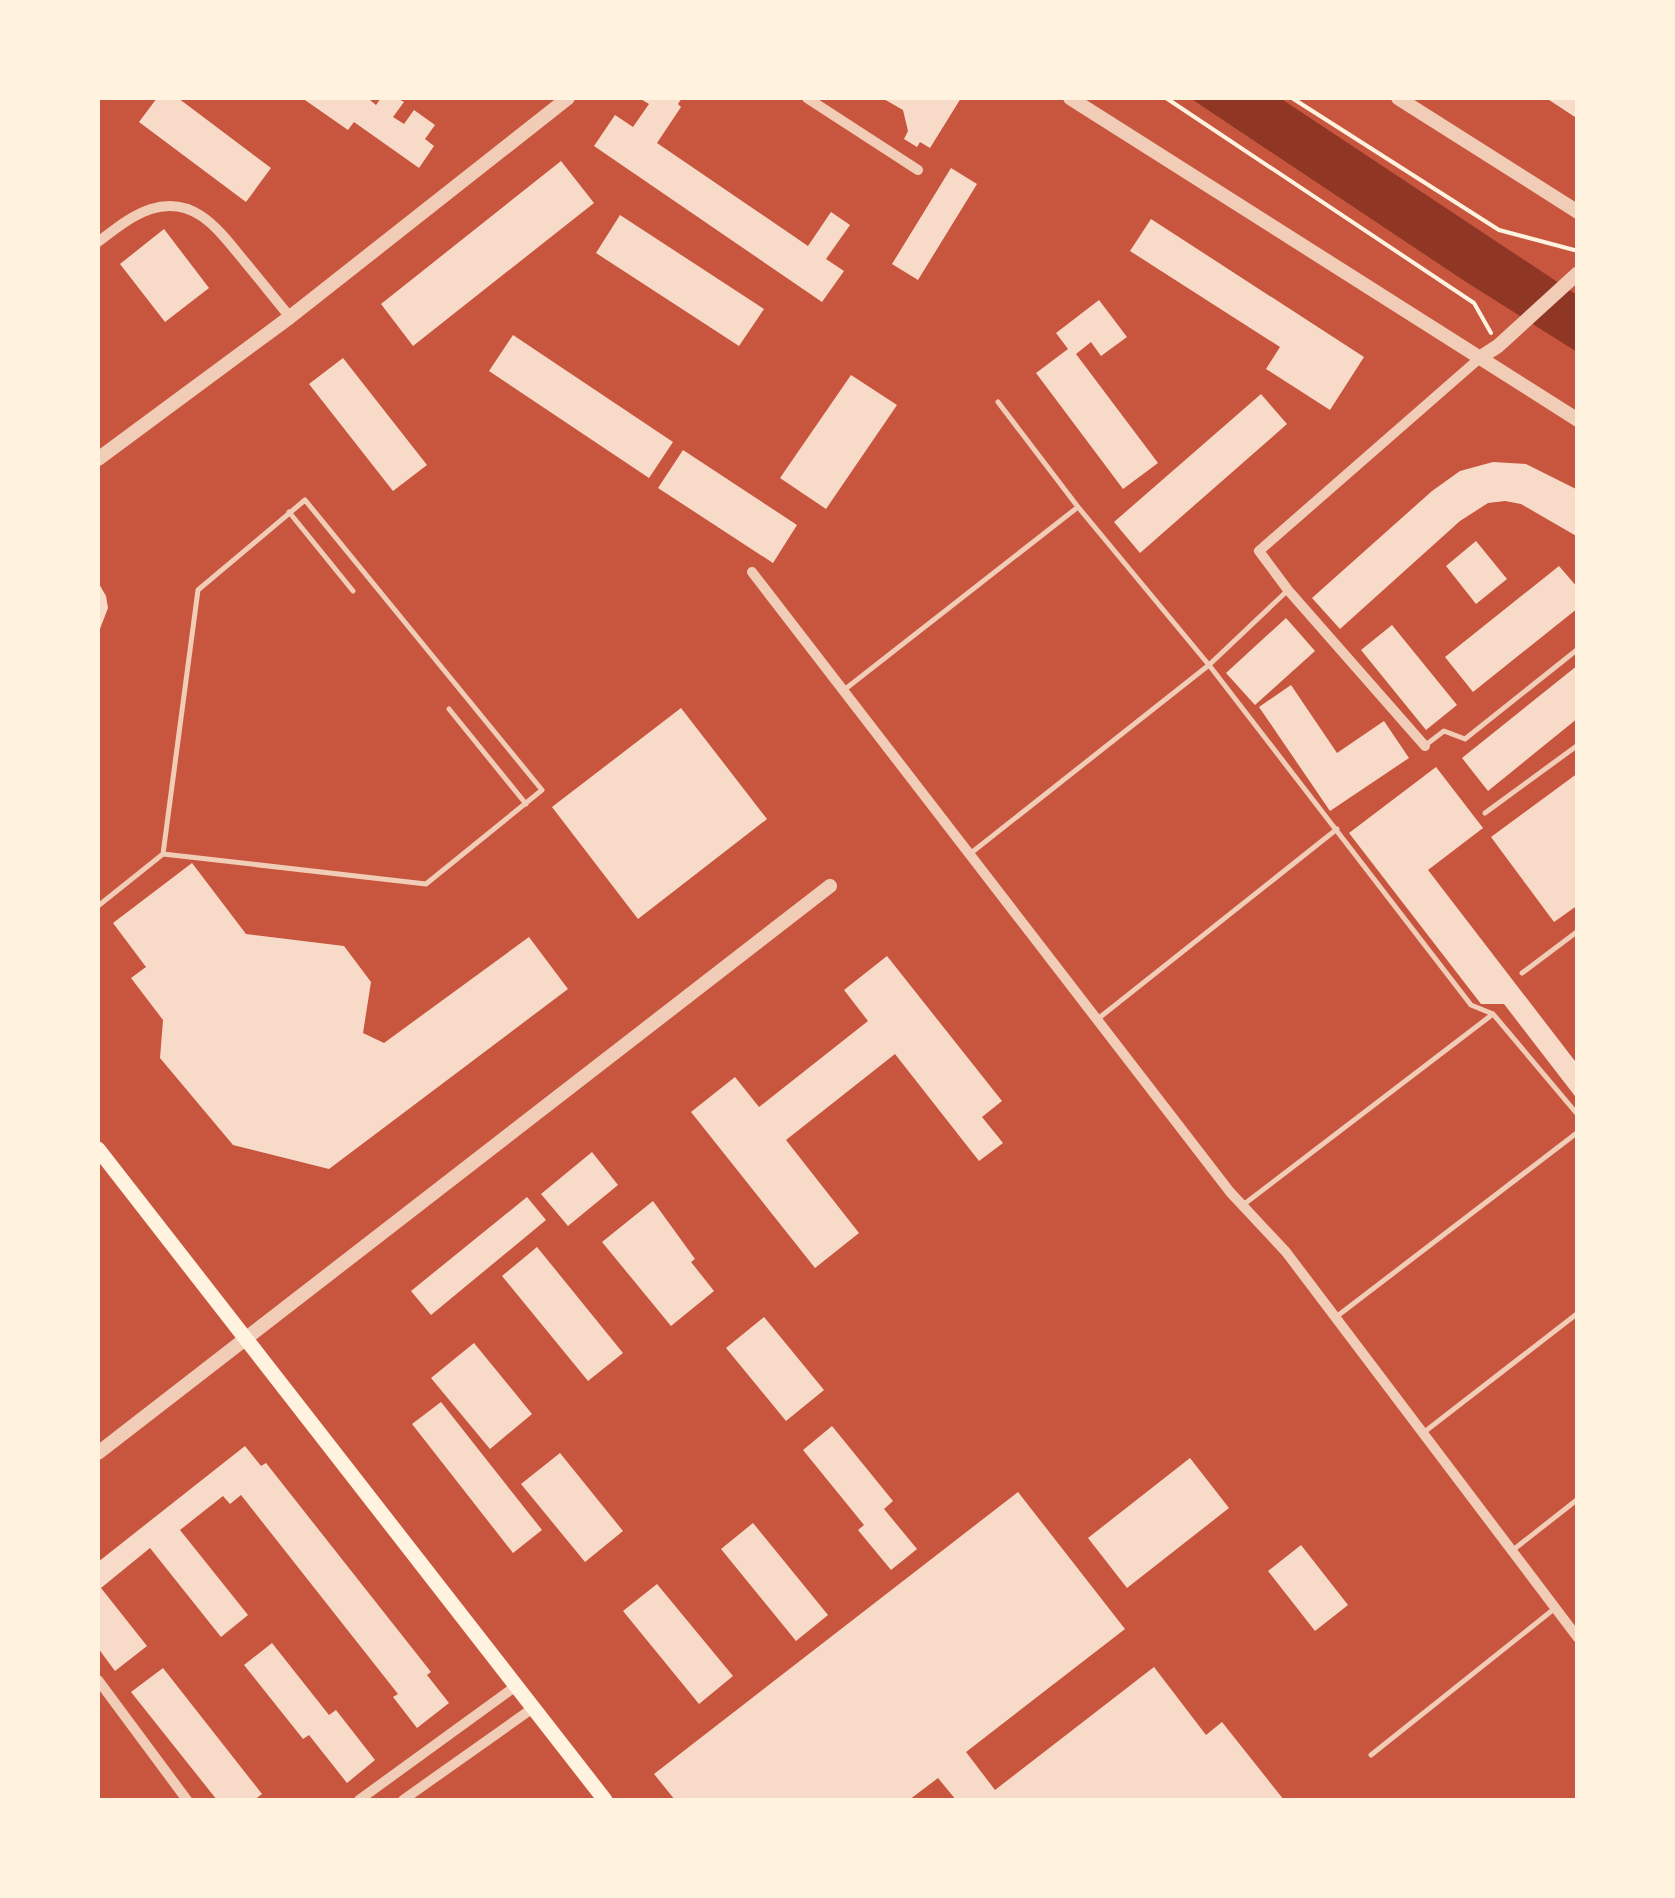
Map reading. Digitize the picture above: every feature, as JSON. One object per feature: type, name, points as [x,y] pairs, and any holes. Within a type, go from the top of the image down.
[{"type":"main road","points":[[98,1150],[605,1800]]},
{"type":"street","points":[[98,459],[290,317],[568,98]]},
{"type":"street","points":[[807,98],[918,170]]},
{"type":"street","points":[[1070,98],[1578,420]]},
{"type":"street","points":[[1398,98],[1578,212]]},
{"type":"street","points":[[98,242],[134,216],[155,208],[178,207],[200,214],[218,227],[290,317]]},
{"type":"street","points":[[1425,746],[1288,590],[1260,551],[1578,273]]},
{"type":"street","points":[[752,572],[1242,1205],[1286,1252],[1578,1638]]},
{"type":"street","points":[[98,1453],[830,886]]},
{"type":"street","points":[[98,1680],[187,1800]]},
{"type":"street","points":[[359,1800],[516,1686]]},
{"type":"street","points":[[403,1800],[533,1708]]},
{"type":"lane","points":[[998,402],[1337,829],[1471,1005],[1493,1014],[1578,1115]]},
{"type":"lane","points":[[98,906],[163,854],[198,590],[304,500],[542,790],[426,884],[163,854]]},
{"type":"lane","points":[[844,690],[1078,507]]},
{"type":"lane","points":[[290,512],[353,591]]},
{"type":"lane","points":[[970,852],[1209,666],[1288,590]]},
{"type":"lane","points":[[1425,746],[1444,731],[1466,738],[1578,649]]},
{"type":"lane","points":[[449,709],[526,804]]},
{"type":"lane","points":[[1484,813],[1578,745]]},
{"type":"lane","points":[[1099,1018],[1337,829]]},
{"type":"lane","points":[[1522,972],[1578,931]]},
{"type":"lane","points":[[1242,1205],[1493,1014]]},
{"type":"lane","points":[[1336,1317],[1578,1132]]},
{"type":"lane","points":[[1424,1433],[1578,1313]]},
{"type":"lane","points":[[1513,1550],[1578,1498]]},
{"type":"lane","points":[[1371,1755],[1556,1608]]},
{"type":"path","points":[[1166,98],[1474,303],[1502,342]]},
{"type":"path","points":[[1292,98],[1500,230],[1578,251]]},
{"type":"shaded area","points":[[1190,98],[1280,98],[1577,295],[1577,352],[1463,280]]},
{"type":"building","points":[[157,98],[178,98],[271,168],[246,202],[139,122]]},
{"type":"building","points":[[302,98],[371,98],[376,105],[381,98],[397,98],[404,102],[393,117],[404,124],[414,110],[435,125],[425,139],[434,146],[419,168],[354,122],[348,130]]},
{"type":"building","points":[[639,98],[682,98],[678,104],[681,107],[657,143],[808,246],[831,212],[850,225],[826,259],[844,271],[822,302],[594,146],[615,115],[633,127],[649,104]]},
{"type":"building","points":[[882,98],[961,98],[930,148],[920,142],[917,147],[904,139],[908,131],[903,110]]},
{"type":"building","points":[[1546,98],[1578,98],[1578,119]]},
{"type":"building","points":[[561,161],[594,203],[413,346],[381,304]]},
{"type":"building","points":[[951,168],[977,184],[918,280],[892,264]]},
{"type":"building","points":[[620,215],[764,309],[739,346],[596,253]]},
{"type":"building","points":[[1151,219],[1364,357],[1330,410],[1266,369],[1280,347],[1130,251]]},
{"type":"building","points":[[164,229],[209,288],[165,322],[120,264]]},
{"type":"building","points":[[1099,300],[1127,337],[1101,356],[1091,342],[1076,354],[1158,463],[1123,489],[1036,373],[1068,349],[1056,333]]},
{"type":"building","points":[[513,335],[673,442],[649,478],[489,371]]},
{"type":"building","points":[[343,358],[427,465],[393,491],[309,384]]},
{"type":"building","points":[[851,375],[897,405],[826,509],[780,478]]},
{"type":"building","points":[[1261,394],[1287,424],[1140,553],[1114,522]]},
{"type":"building","points":[[683,450],[797,525],[773,563],[658,488]]},
{"type":"building","points":[[1493,462],[1526,464],[1578,490],[1578,537],[1521,504],[1488,503],[1460,521],[1340,629],[1312,598],[1432,491],[1460,471]]},
{"type":"building","points":[[1476,541],[1507,579],[1476,604],[1446,566]]},
{"type":"building","points":[[1559,566],[1578,588],[1578,608],[1473,692],[1445,657]]},
{"type":"building","points":[[98,582],[108,608],[98,634]]},
{"type":"building","points":[[1286,618],[1315,651],[1255,705],[1226,673]]},
{"type":"building","points":[[1392,625],[1457,705],[1426,730],[1361,650]]},
{"type":"building","points":[[1578,665],[1578,718],[1488,791],[1462,758]]},
{"type":"building","points":[[1291,685],[1337,753],[1384,721],[1409,758],[1330,811],[1259,707]]},
{"type":"building","points":[[681,708],[767,819],[638,919],[552,807]]},
{"type":"building","points":[[1436,767],[1483,828],[1428,870],[1578,1065],[1578,1100],[1504,1004],[1481,1004],[1349,833]]},
{"type":"building","points":[[1578,773],[1578,905],[1554,922],[1491,837]]},
{"type":"building","points":[[192,863],[246,934],[344,946],[371,982],[363,1033],[384,1043],[529,937],[568,989],[329,1169],[233,1145],[160,1058],[163,1020],[131,978],[146,967],[113,923]]},
{"type":"building","points":[[887,956],[1002,1101],[982,1117],[1003,1143],[979,1161],[895,1054],[786,1140],[859,1233],[815,1268],[691,1112],[735,1077],[759,1107],[868,1021],[844,990]]},
{"type":"building","points":[[592,1152],[618,1185],[568,1226],[541,1194]]},
{"type":"building","points":[[527,1197],[546,1220],[431,1315],[411,1291]]},
{"type":"building","points":[[653,1201],[714,1291],[671,1326],[602,1242]]},
{"type":"building","points":[[537,1247],[623,1353],[588,1381],[502,1276]]},
{"type":"building","points":[[764,1317],[824,1390],[786,1421],[726,1348]]},
{"type":"building","points":[[474,1343],[532,1414],[490,1449],[431,1378]]},
{"type":"building","points":[[441,1402],[542,1530],[513,1553],[412,1424]]},
{"type":"building","points":[[832,1426],[893,1501],[884,1509],[917,1549],[891,1570],[858,1530],[864,1525],[803,1450]]},
{"type":"building","points":[[245,1446],[261,1466],[266,1463],[431,1672],[427,1675],[449,1703],[417,1728],[393,1697],[398,1694],[241,1495],[230,1504],[223,1496],[180,1530],[248,1615],[221,1637],[150,1548],[101,1588],[147,1646],[115,1671],[98,1648],[98,1562]]},
{"type":"building","points":[[560,1453],[623,1531],[585,1562],[521,1484]]},
{"type":"building","points":[[1190,1458],[1229,1508],[1127,1588],[1088,1538]]},
{"type":"building","points":[[1018,1492],[1125,1629],[966,1752],[995,1790],[1154,1667],[1206,1735],[1222,1722],[1284,1800],[956,1800],[938,1778],[909,1800],[675,1800],[654,1774]]},
{"type":"building","points":[[753,1523],[828,1615],[796,1641],[721,1549]]},
{"type":"building","points":[[1301,1545],[1348,1605],[1315,1631],[1268,1571]]},
{"type":"building","points":[[657,1584],[733,1676],[699,1704],[623,1611]]},
{"type":"building","points":[[272,1643],[329,1715],[336,1710],[375,1760],[347,1783],[309,1735],[303,1739],[244,1665]]},
{"type":"building","points":[[163,1668],[262,1794],[254,1800],[217,1800],[131,1692]]}]
